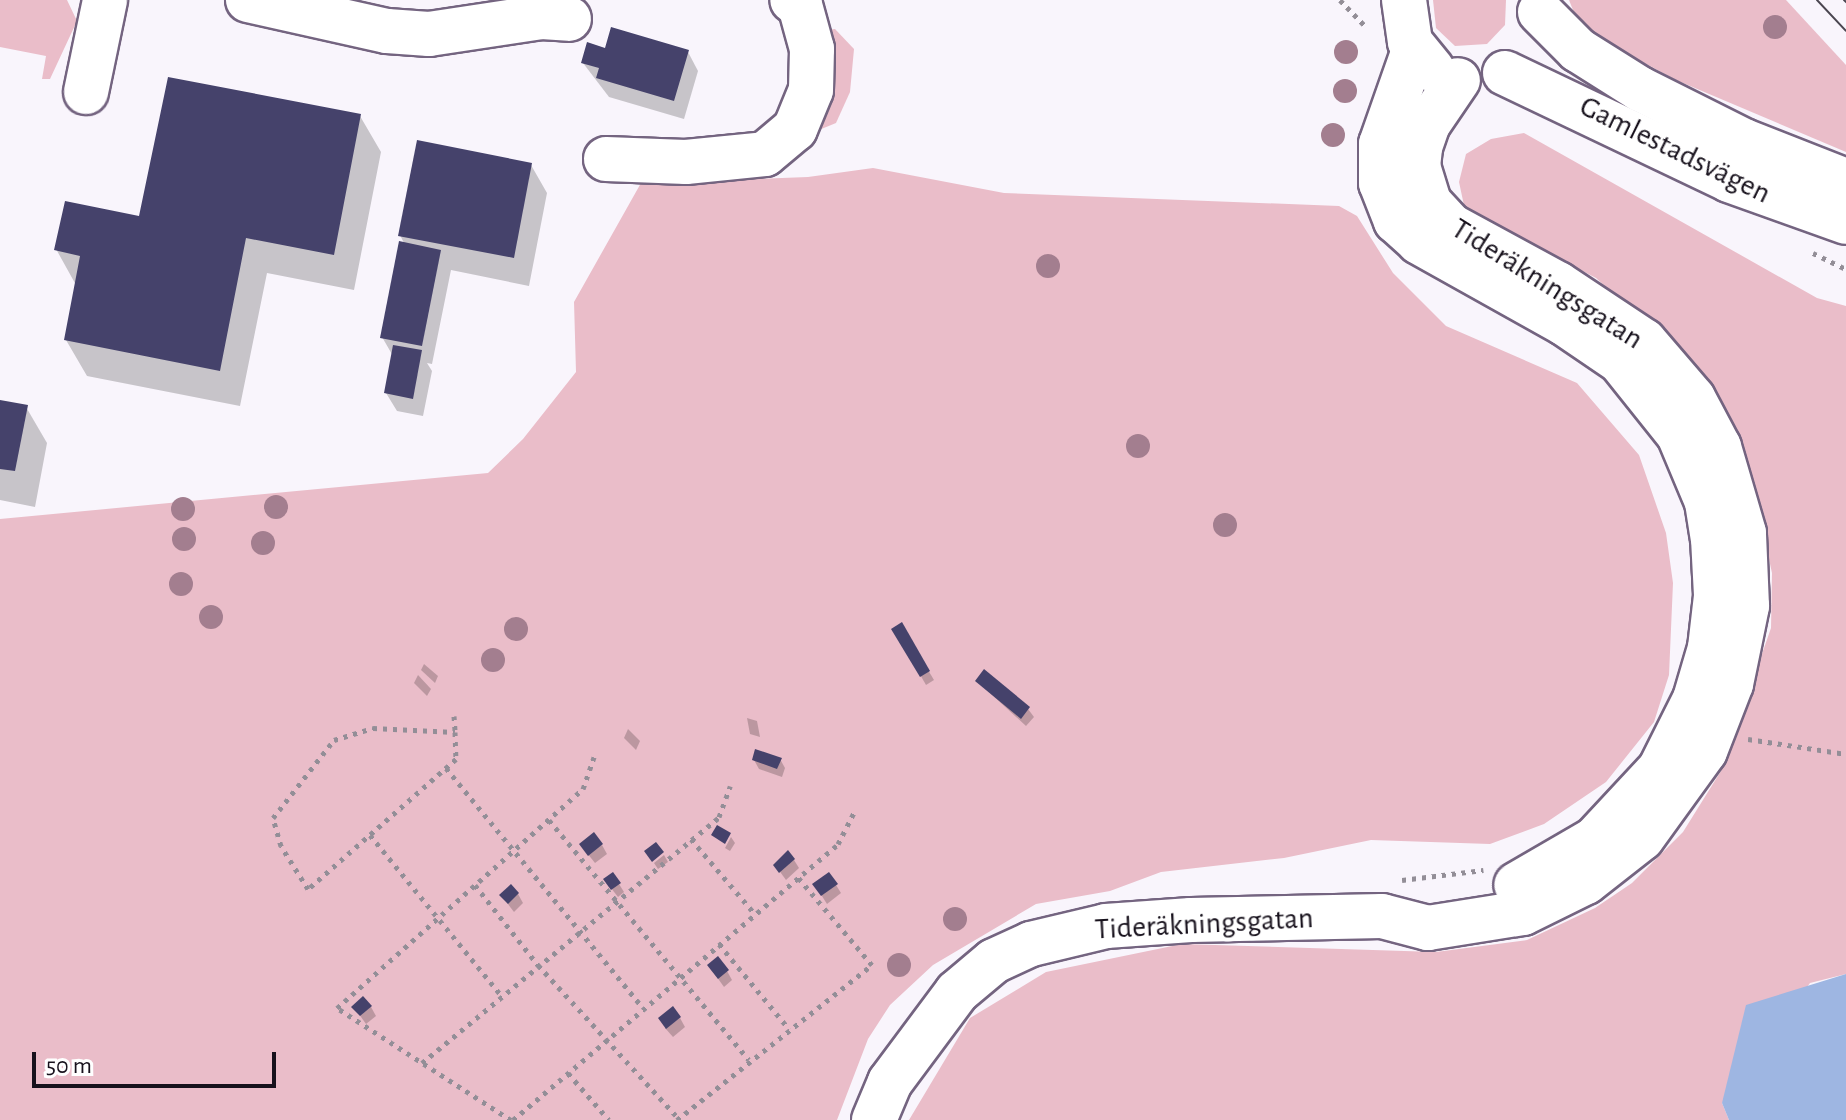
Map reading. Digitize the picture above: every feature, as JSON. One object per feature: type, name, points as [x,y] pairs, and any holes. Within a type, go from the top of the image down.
[{"type":"street","points":[[86,92],[105,0]]},
{"type":"street","points":[[248,0],[415,33],[542,17],[569,19]]},
{"type":"street","points":[[606,159],[686,162],[765,154],[795,129],[811,90],[812,49],[800,5],[792,0]]},
{"type":"street","name":"Gamlestadsvägen","points":[[1540,6],[1531,47],[1505,73],[1729,180],[1846,222]]},
{"type":"street","name":"Gamlestadsvägen","points":[[1540,6],[1578,50],[1640,89],[1744,141],[1846,181]]},
{"type":"street","points":[[1403,17],[1430,68],[1458,80],[1483,81],[1505,73]]},
{"type":"street","name":"Tideräkningsgatan","points":[[874,1120],[890,1082],[957,992],[994,961],[1031,944],[1120,925],[1387,898],[1425,901],[1486,893],[1535,877],[1618,819],[1660,769],[1695,699],[1710,648],[1716,596],[1707,502],[1679,435],[1643,385],[1598,345],[1419,242],[1396,221],[1381,183],[1381,144],[1403,17]]},
{"type":"street","name":"Tideräkningsgatan","points":[[1387,898],[1428,928],[1523,913],[1586,882],[1634,845],[1680,792],[1705,751],[1731,684],[1747,606],[1744,533],[1736,496],[1719,447],[1693,398],[1644,341],[1558,284],[1451,226],[1429,202],[1418,167],[1420,147],[1428,124],[1458,80]]},
{"type":"path","points":[[454,716],[455,732],[456,759],[308,889],[281,846],[273,818],[334,740],[373,728],[455,732]]},
{"type":"path","points":[[1741,738],[1846,754]]},
{"type":"path","points":[[594,757],[583,789],[337,1008],[512,1120],[838,844],[854,812]]},
{"type":"path","points":[[446,768],[576,933],[643,1008]]},
{"type":"path","points":[[422,1063],[719,817],[730,786]]},
{"type":"path","points":[[549,820],[749,1060]]},
{"type":"path","points":[[370,835],[502,996]]},
{"type":"path","points":[[691,839],[755,914]]},
{"type":"path","points":[[1387,898],[1498,867]]},
{"type":"path","points":[[475,885],[538,965],[678,1119],[872,965],[798,877]]},
{"type":"path","points":[[719,944],[789,1029]]},
{"type":"path","points":[[568,1073],[609,1120]]},
{"type":"shaded area","points":[[0,0],[67,0],[77,21],[50,79],[42,79],[46,56],[0,47]]},
{"type":"shaded area","points":[[1433,0],[1506,0],[1505,25],[1487,44],[1455,46],[1436,28]]},
{"type":"shaded area","points":[[1569,0],[1786,0],[1846,65],[1846,152],[1676,80],[1603,41],[1575,15]]},
{"type":"shaded area","points":[[835,29],[854,49],[850,92],[836,123],[814,132],[826,30]]},
{"type":"shaded area","points":[[1524,133],[1817,298],[1846,306],[1846,974],[1810,983],[1722,1103],[1729,1120],[909,1120],[970,1018],[1046,972],[1182,944],[1436,952],[1527,940],[1595,908],[1632,883],[1683,832],[1721,771],[1771,628],[1772,573],[1749,467],[1692,366],[1596,278],[1465,210],[1459,182],[1466,154],[1491,139]]},
{"type":"shaded area","points":[[873,168],[1004,193],[1339,206],[1357,216],[1393,273],[1446,326],[1577,383],[1639,455],[1666,533],[1673,583],[1669,675],[1654,722],[1606,782],[1544,824],[1490,844],[1371,840],[1284,858],[1161,872],[1110,891],[1036,904],[933,965],[890,1005],[868,1039],[837,1120],[0,1120],[0,519],[488,473],[523,439],[576,372],[574,302],[641,183],[808,177]]},
{"type":"water","points":[[1846,974],[1846,1120],[1729,1120],[1722,1103],[1746,1005]]},
{"type":"building","points":[[611,27],[689,50],[674,101],[596,78],[599,68],[581,63],[587,42],[605,48]]},
{"type":"building","points":[[168,77],[361,114],[334,255],[246,238],[220,371],[64,340],[80,256],[54,250],[65,201],[139,216]]},
{"type":"building","points":[[417,140],[532,163],[514,258],[398,236]]},
{"type":"building","points":[[399,241],[441,250],[422,346],[380,338]]},
{"type":"building","points":[[393,345],[422,350],[413,399],[384,393]]},
{"type":"building","points":[[0,400],[28,405],[15,471],[0,469]]},
{"type":"building","points":[[902,622],[930,671],[920,677],[891,629]]},
{"type":"building","points":[[984,669],[1030,707],[1021,719],[975,681]]},
{"type":"building","points":[[755,749],[782,758],[777,769],[752,760]]},
{"type":"building","points":[[717,825],[731,833],[725,844],[711,835]]},
{"type":"building","points":[[594,832],[603,844],[588,856],[579,844]]},
{"type":"building","points":[[656,842],[664,852],[652,862],[644,851]]},
{"type":"building","points":[[788,850],[795,859],[779,873],[773,865]]},
{"type":"building","points":[[613,872],[621,883],[611,890],[603,879]]},
{"type":"building","points":[[829,872],[838,884],[821,896],[812,884]]},
{"type":"building","points":[[511,884],[519,893],[508,904],[499,895]]},
{"type":"building","points":[[718,956],[729,970],[718,979],[707,965]]},
{"type":"building","points":[[363,996],[372,1006],[360,1016],[351,1007]]},
{"type":"building","points":[[673,1006],[681,1017],[666,1029],[658,1018]]},
{"type":"tram line","points":[[1817,0],[1846,31]]}]
